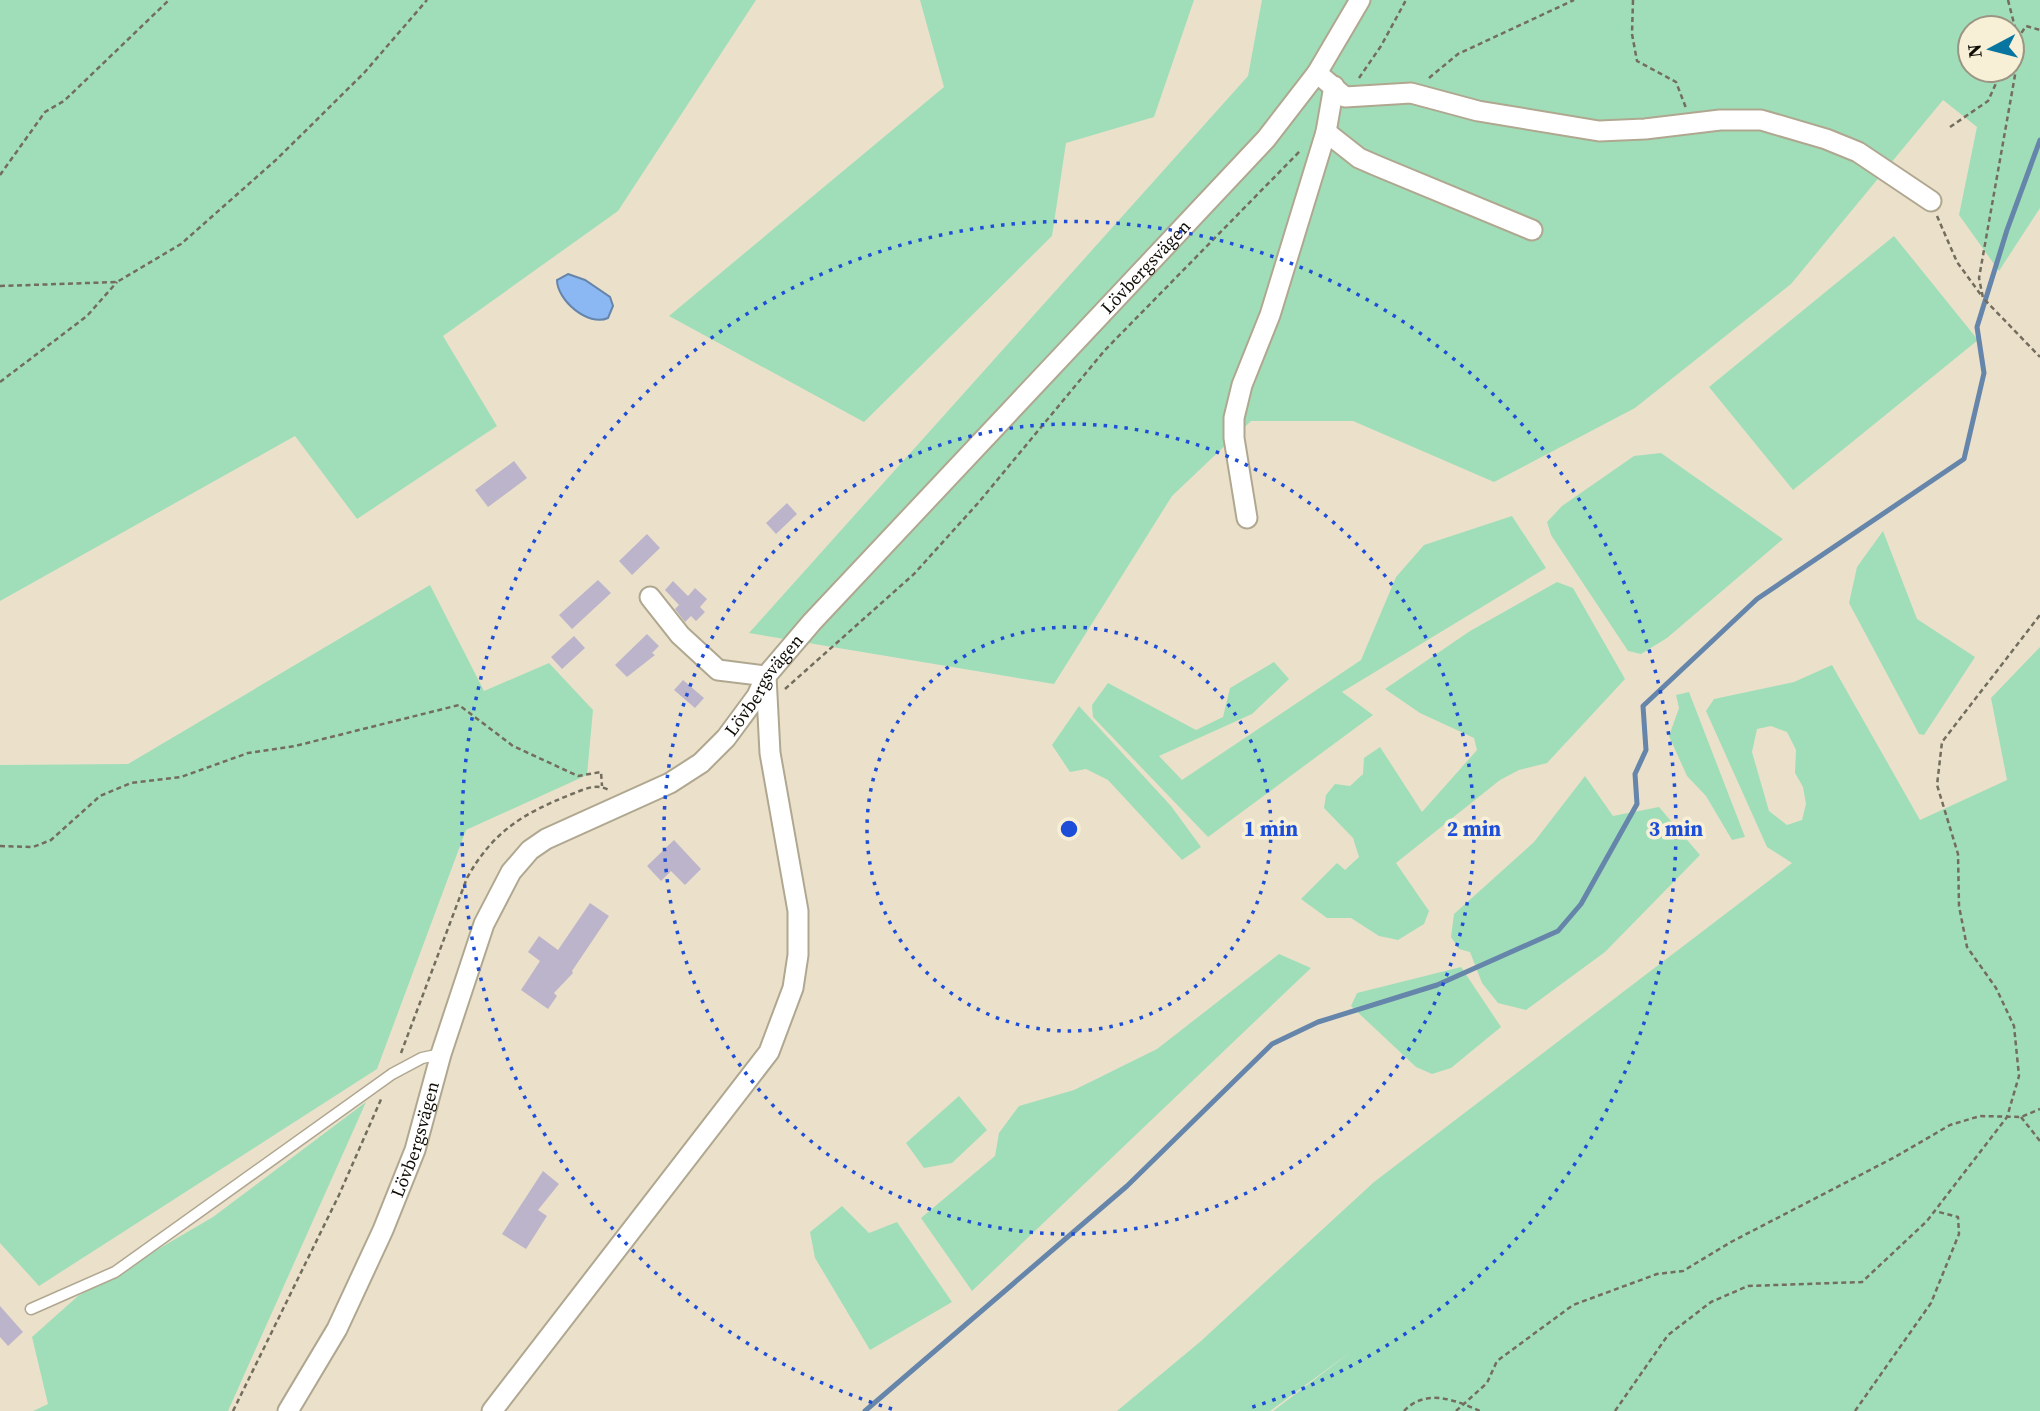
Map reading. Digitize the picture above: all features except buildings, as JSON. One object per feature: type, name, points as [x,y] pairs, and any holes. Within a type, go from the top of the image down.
[{"type":"street","name":"Lövbergsvägen","points":[[288,1411],[331,1340],[383,1230],[415,1150],[441,1054],[484,924],[503,883],[521,859],[546,839],[670,783],[701,763],[726,738],[757,696],[766,676],[1118,294],[1266,139],[1317,73],[1360,0]]},
{"type":"street","points":[[1317,73],[1340,91],[1410,93],[1478,111],[1599,131],[1761,120],[1826,138],[1867,158],[1931,201]]},
{"type":"street","points":[[1247,518],[1234,439],[1238,399],[1270,315],[1340,91]]},
{"type":"street","points":[[1326,132],[1359,158],[1532,230]]},
{"type":"street","points":[[492,1411],[769,1052],[793,988],[798,955],[799,911],[770,753],[766,676],[718,670],[681,635],[650,597]]},
{"type":"lane","points":[[31,1309],[115,1272],[392,1074],[422,1058],[441,1054]]},
{"type":"path","points":[[0,175],[45,113],[64,101],[169,0]]},
{"type":"path","points":[[0,382],[87,316],[117,282],[181,244],[267,167],[364,73],[415,10],[427,0]]},
{"type":"path","points":[[1340,91],[1381,46],[1406,0]]},
{"type":"path","points":[[1410,93],[1458,54],[1574,0]]},
{"type":"path","points":[[1633,0],[1632,34],[1637,61],[1676,82],[1692,123]]},
{"type":"path","points":[[1950,127],[1987,101],[1995,84]]},
{"type":"path","points":[[1983,298],[1979,278],[2013,84]]},
{"type":"path","points":[[768,702],[914,574],[979,502],[1105,350],[1303,149]]},
{"type":"path","points":[[1931,201],[1957,262],[1983,298],[2040,357]]},
{"type":"path","points":[[0,286],[117,282]]},
{"type":"path","points":[[1615,1411],[1668,1335],[1711,1301],[1748,1286],[1861,1282],[1936,1210],[2007,1117],[2020,1076],[2014,1026],[1996,988],[1967,947],[1959,906],[1958,853],[1937,785],[1942,742],[2040,615]]},
{"type":"path","points":[[0,846],[33,847],[51,840],[100,796],[131,783],[181,777],[248,753],[295,746],[459,705],[513,746],[578,776],[601,772],[602,786]]},
{"type":"path","points":[[233,1411],[339,1195],[392,1074],[451,923]]},
{"type":"path","points":[[1456,1411],[1488,1383],[1497,1361],[1573,1305],[1657,1274],[1683,1271],[1731,1242],[1895,1157],[1950,1125],[1980,1116],[2021,1117],[2040,1110]]},
{"type":"path","points":[[2021,1117],[2040,1141]]},
{"type":"path","points":[[1855,1411],[1931,1303],[1959,1234],[1958,1217],[1936,1210]]},
{"type":"path","points":[[1404,1411],[1428,1397],[1463,1404],[1480,1411]]},
{"type":"green space","points":[[0,0],[756,0],[618,211],[443,336],[497,426],[357,519],[295,436],[0,601]]},
{"type":"green space","points":[[920,0],[1194,0],[1154,117],[1066,143],[1052,236],[864,422],[669,316],[944,87]]},
{"type":"green space","points":[[1262,0],[2040,0],[2040,208],[1999,271],[1959,215],[1977,127],[1943,100],[1791,284],[1635,408],[1494,482],[1353,421],[1251,421],[1172,496],[1054,684],[749,633],[1248,76]]},
{"type":"green space","points":[[1894,236],[1978,340],[1793,490],[1709,387]]},
{"type":"green space","points":[[1661,453],[1783,539],[1667,638],[1641,654],[1628,651],[1551,535],[1547,522],[1562,506],[1634,456]]},
{"type":"green space","points":[[1512,516],[1546,568],[1342,692],[1373,715],[1208,837],[1093,717],[1092,705],[1108,683],[1196,730],[1223,717],[1230,688],[1274,662],[1289,679],[1252,714],[1159,756],[1182,780],[1361,660],[1396,577],[1424,545]]},
{"type":"green space","points":[[1883,531],[1917,619],[1975,657],[1924,735],[1919,734],[1849,603],[1857,567]]},
{"type":"green space","points":[[1557,582],[1573,588],[1625,679],[1547,763],[1519,770],[1500,780],[1396,863],[1429,911],[1424,924],[1398,940],[1379,936],[1351,918],[1327,918],[1301,899],[1337,863],[1345,870],[1359,857],[1353,838],[1324,808],[1326,795],[1335,784],[1350,786],[1363,774],[1364,758],[1380,747],[1422,812],[1477,750],[1474,738],[1420,713],[1385,689],[1470,631]]},
{"type":"green space","points":[[430,585],[484,691],[549,663],[593,710],[587,775],[466,830],[377,1069],[39,1286],[0,1243],[0,765],[128,764]]},
{"type":"green space","points":[[2040,647],[2040,1411],[1273,1411],[1352,1351],[1270,1411],[1117,1411],[1201,1341],[1374,1182],[1792,863],[1767,847],[1706,711],[1714,699],[1794,682],[1832,665],[1920,820],[2007,780],[1991,698]],"holes":[[[1771,726],[1787,732],[1796,750],[1795,773],[1803,787],[1806,804],[1802,820],[1787,825],[1769,811],[1752,752],[1757,729]]]},
{"type":"green space","points":[[1689,692],[1745,837],[1732,840],[1706,796],[1687,776],[1669,736],[1679,708],[1676,695]]},
{"type":"green space","points":[[1079,706],[1171,806],[1201,847],[1182,860],[1108,780],[1086,769],[1070,772],[1052,745]]},
{"type":"green space","points":[[1585,776],[1613,816],[1659,807],[1700,855],[1605,952],[1526,1010],[1498,1003],[1482,983],[1470,952],[1459,949],[1451,937],[1454,914],[1534,842]]},
{"type":"green space","points":[[1279,954],[1311,968],[972,1291],[921,1218],[995,1156],[999,1133],[1019,1106],[1074,1090],[1157,1049]]},
{"type":"green space","points":[[1461,967],[1501,1027],[1451,1068],[1432,1074],[1416,1067],[1351,1006],[1357,993]]},
{"type":"green space","points":[[959,1096],[987,1130],[952,1163],[924,1168],[906,1143]]},
{"type":"green space","points":[[366,1102],[228,1411],[33,1411],[48,1404],[32,1337],[78,1296],[213,1217]]},
{"type":"green space","points":[[842,1206],[869,1233],[897,1222],[952,1302],[870,1350],[815,1258],[810,1232]]},
{"type":"water","points":[[568,274],[585,280],[610,297],[613,306],[608,318],[592,319],[568,303],[558,288],[557,280]]},
{"type":"waterway","points":[[865,1411],[1127,1186],[1272,1044],[1318,1022],[1437,985],[1558,931],[1581,904],[1637,804],[1635,774],[1646,750],[1643,706],[1757,599],[1964,459],[1984,373],[1977,327],[2007,230],[2040,140]]}]
